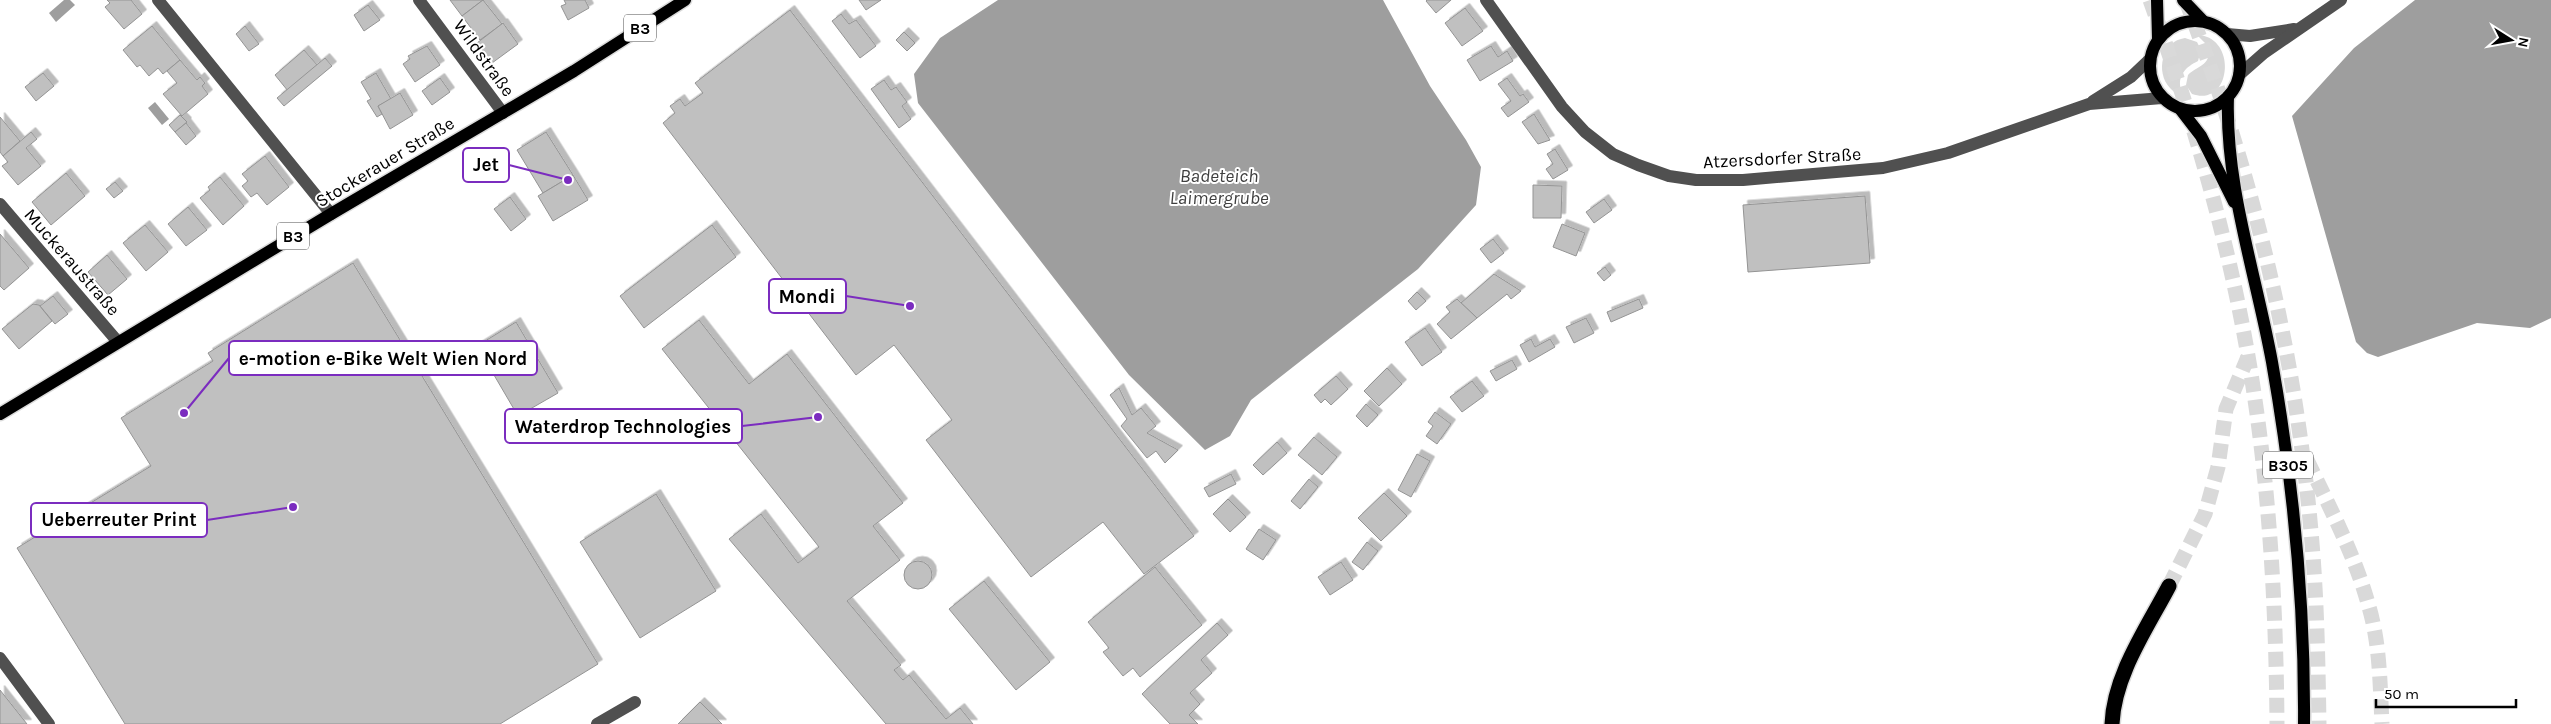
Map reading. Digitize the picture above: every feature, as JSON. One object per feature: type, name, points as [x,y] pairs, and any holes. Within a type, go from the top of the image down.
[{"type":"highway","points":[[2112,724],[2121,682],[2169,586]]},
{"type":"main road","name":"Stockerauer Straße","points":[[0,414],[331,214],[503,113],[684,0]]},
{"type":"main road","points":[[2157,0],[2158,39],[2150,59],[2151,80],[2162,98]]},
{"type":"main road","points":[[2184,0],[2203,21],[2216,26],[2227,34],[2238,53],[2239,75]]},
{"type":"main road","points":[[2158,39],[2178,24],[2203,21]]},
{"type":"main road","name":"B305","points":[[2239,75],[2228,97],[2228,129],[2239,211],[2272,361],[2287,457],[2300,580],[2304,724]]},
{"type":"main road","points":[[2181,110],[2206,110],[2228,97]]},
{"type":"main road","name":"B305","points":[[2162,98],[2181,110],[2201,136],[2239,211]]},
{"type":"street","points":[[158,0],[331,214]]},
{"type":"street","name":"Wildstraße","points":[[419,0],[503,113]]},
{"type":"street","name":"Atzersdorfer Straße","points":[[1486,0],[1562,107],[1585,132],[1613,154],[1638,165],[1669,176],[1696,180],[1743,180],[1883,168],[1955,151],[2089,104],[2131,77],[2150,59]]},
{"type":"street","points":[[2239,75],[2264,53],[2341,0]]},
{"type":"street","points":[[2227,34],[2250,36],[2299,28]]},
{"type":"street","name":"Atzersdorfer Straße","points":[[2089,104],[2162,98]]},
{"type":"street","name":"Muckeraustraße","points":[[0,204],[118,342]]},
{"type":"street","points":[[0,658],[49,724]]},
{"type":"street","points":[[597,724],[635,702]]},
{"type":"shaded area","points":[[2197,35],[2210,38],[2219,47],[2224,58],[2225,70],[2222,82],[2215,91],[2205,96],[2192,94],[2186,85],[2188,75],[2204,64],[2208,57],[2207,45]]},
{"type":"shaded area","points":[[2185,38],[2197,42],[2201,50],[2198,61],[2183,72],[2180,80],[2181,90],[2190,100],[2177,94],[2170,88],[2165,81],[2162,66],[2166,51],[2177,40]]},
{"type":"water","points":[[64,0],[70,0],[75,5],[56,22],[49,13]]},
{"type":"water","name":"Badeteich Laimergrube","points":[[998,0],[1383,0],[1430,86],[1466,140],[1481,167],[1476,205],[1418,269],[1251,400],[1230,436],[1205,450],[1129,375],[918,103],[914,74],[940,38]]},
{"type":"water","points":[[2415,0],[2551,0],[2551,318],[2530,328],[2477,323],[2378,357],[2367,353],[2356,342],[2292,116],[2354,48]]},
{"type":"water","points":[[155,102],[169,119],[162,125],[148,108]]},
{"type":"building","points":[[107,0],[131,0],[142,14],[124,29],[105,7],[110,3]]},
{"type":"building","points":[[450,0],[483,0],[462,16]]},
{"type":"building","points":[[483,0],[502,24],[480,40],[462,16]]},
{"type":"building","points":[[564,0],[585,0],[589,8],[568,20],[561,6],[566,4]]},
{"type":"building","points":[[859,0],[881,0],[866,10]]},
{"type":"building","points":[[1427,0],[1451,0],[1436,13]]},
{"type":"building","points":[[368,5],[380,20],[364,31],[354,15]]},
{"type":"building","points":[[1465,8],[1483,31],[1462,46],[1445,23]]},
{"type":"building","points":[[790,10],[1194,536],[1144,574],[1103,522],[1031,577],[926,440],[952,420],[894,345],[856,375],[663,123],[675,113],[670,106],[680,99],[685,106],[703,93],[695,83]]},
{"type":"building","points":[[841,14],[849,24],[856,20],[876,46],[860,58],[832,21]]},
{"type":"building","points":[[503,23],[518,44],[492,63],[477,43]]},
{"type":"building","points":[[152,26],[180,60],[163,74],[158,68],[149,76],[140,65],[137,67],[123,50]]},
{"type":"building","points":[[245,26],[259,44],[249,51],[236,34]]},
{"type":"building","points":[[904,32],[915,43],[907,51],[896,40]]},
{"type":"building","points":[[427,46],[440,65],[415,82],[403,64],[410,59],[408,56]]},
{"type":"building","points":[[1491,46],[1498,57],[1507,51],[1513,61],[1480,81],[1467,60]]},
{"type":"building","points":[[304,50],[318,66],[288,91],[275,75]]},
{"type":"building","points":[[325,58],[332,66],[284,106],[277,98]]},
{"type":"building","points":[[180,60],[197,80],[200,77],[205,83],[202,86],[208,94],[182,116],[163,94],[177,83],[167,71]]},
{"type":"building","points":[[43,73],[54,86],[36,101],[25,87]]},
{"type":"building","points":[[376,73],[391,99],[378,106],[382,114],[377,117],[367,101],[371,99],[361,82]]},
{"type":"building","points":[[440,78],[450,92],[432,105],[422,91]]},
{"type":"building","points":[[1507,78],[1520,96],[1523,94],[1529,102],[1508,117],[1501,108],[1511,101],[1498,84]]},
{"type":"building","points":[[884,80],[891,90],[896,87],[907,102],[902,106],[911,119],[899,128],[871,89]]},
{"type":"building","points":[[400,93],[413,115],[390,129],[378,106]]},
{"type":"building","points":[[1534,114],[1550,140],[1538,144],[1522,122]]},
{"type":"building","points":[[180,115],[187,122],[175,132],[169,125]]},
{"type":"building","points":[[0,117],[20,141],[3,156],[0,152]]},
{"type":"building","points":[[186,123],[196,136],[186,145],[175,132]]},
{"type":"building","points":[[31,132],[37,139],[26,148],[41,166],[18,185],[2,166],[8,162],[3,156]]},
{"type":"building","points":[[546,132],[573,175],[543,193],[517,150]]},
{"type":"building","points":[[1555,149],[1568,170],[1553,179],[1546,169],[1553,164],[1547,154]]},
{"type":"building","points":[[265,156],[289,187],[267,205],[257,193],[251,197],[242,186],[248,181],[242,174]]},
{"type":"building","points":[[66,173],[85,196],[51,225],[32,202]]},
{"type":"building","points":[[573,175],[588,200],[553,221],[538,196]]},
{"type":"building","points":[[220,177],[244,206],[223,225],[200,198],[210,190],[208,187]]},
{"type":"building","points":[[115,182],[123,191],[114,198],[106,189]]},
{"type":"building","points":[[1533,185],[1562,186],[1561,218],[1533,218]]},
{"type":"building","points":[[1865,196],[1870,263],[1748,272],[1743,205]]},
{"type":"building","points":[[510,197],[526,219],[511,231],[494,209]]},
{"type":"building","points":[[1604,199],[1612,210],[1594,223],[1586,212]]},
{"type":"building","points":[[188,207],[207,230],[186,246],[168,224]]},
{"type":"building","points":[[1562,224],[1585,233],[1576,256],[1553,247]]},
{"type":"building","points":[[145,225],[168,252],[146,271],[123,243]]},
{"type":"building","points":[[712,225],[736,257],[644,328],[620,296]]},
{"type":"building","points":[[0,234],[29,268],[4,290],[0,286]]},
{"type":"building","points":[[1493,239],[1504,253],[1491,263],[1480,249]]},
{"type":"building","points":[[107,255],[127,279],[108,295],[88,272]]},
{"type":"building","points":[[353,263],[598,664],[500,724],[125,724],[17,548],[151,466],[121,418],[213,361],[208,353]]},
{"type":"building","points":[[1605,267],[1611,275],[1604,281],[1597,273]]},
{"type":"building","points":[[1494,274],[1521,291],[1511,299],[1507,294],[1477,318],[1461,303]]},
{"type":"building","points":[[1417,292],[1426,301],[1416,310],[1408,301]]},
{"type":"building","points":[[53,296],[68,314],[55,324],[40,306]]},
{"type":"building","points":[[1457,299],[1477,318],[1451,339],[1437,324],[1450,312],[1446,307]]},
{"type":"building","points":[[1639,299],[1643,308],[1611,322],[1607,312]]},
{"type":"building","points":[[33,304],[39,305],[52,321],[19,349],[2,329]]},
{"type":"building","points":[[1586,318],[1594,333],[1574,343],[1566,327]]},
{"type":"building","points":[[699,320],[749,384],[787,354],[903,503],[873,526],[900,560],[847,601],[901,665],[894,670],[903,680],[909,675],[946,719],[960,708],[973,724],[886,724],[729,539],[761,514],[798,563],[819,547],[662,349]]},
{"type":"building","points":[[516,322],[558,393],[518,416],[477,346]]},
{"type":"building","points":[[1425,328],[1442,352],[1422,366],[1405,342]]},
{"type":"building","points":[[1531,339],[1535,347],[1550,339],[1555,347],[1529,362],[1520,345]]},
{"type":"building","points":[[1512,360],[1517,369],[1496,381],[1490,371]]},
{"type":"building","points":[[1387,368],[1402,384],[1379,406],[1364,391]]},
{"type":"building","points":[[1336,376],[1348,389],[1331,405],[1325,399],[1321,403],[1314,395]]},
{"type":"building","points":[[1472,381],[1484,396],[1462,412],[1450,397]]},
{"type":"building","points":[[1119,388],[1132,415],[1141,408],[1156,426],[1147,433],[1178,450],[1165,463],[1156,451],[1147,458],[1121,426],[1127,419],[1110,395]]},
{"type":"building","points":[[1366,404],[1378,415],[1367,427],[1356,416]]},
{"type":"building","points":[[1435,412],[1451,424],[1437,444],[1426,436],[1433,426],[1428,422]]},
{"type":"building","points":[[1314,437],[1337,457],[1322,475],[1298,455]]},
{"type":"building","points":[[1277,442],[1287,453],[1263,475],[1253,465]]},
{"type":"building","points":[[1417,454],[1430,461],[1411,497],[1398,490]]},
{"type":"building","points":[[1231,474],[1236,484],[1209,497],[1204,488]]},
{"type":"building","points":[[1309,479],[1318,487],[1300,509],[1291,501]]},
{"type":"building","points":[[1384,493],[1407,516],[1381,541],[1358,518]]},
{"type":"building","points":[[656,494],[716,591],[640,638],[580,542]]},
{"type":"building","points":[[1228,499],[1246,517],[1230,532],[1213,514]]},
{"type":"building","points":[[1259,529],[1276,540],[1263,560],[1246,549]]},
{"type":"building","points":[[1367,542],[1378,551],[1363,570],[1352,562]]},
{"type":"building","points":[[918,561],[928,565],[932,575],[928,585],[918,589],[908,585],[904,575],[908,565]]},
{"type":"building","points":[[1341,562],[1353,580],[1330,595],[1318,577]]},
{"type":"building","points":[[1155,567],[1202,625],[1140,677],[1133,668],[1123,676],[1103,652],[1109,648],[1088,622]]},
{"type":"building","points":[[984,581],[1050,662],[1016,690],[949,609]]},
{"type":"building","points":[[1217,623],[1228,635],[1201,660],[1212,673],[1190,693],[1200,704],[1189,715],[1198,724],[1170,724],[1142,694]]},
{"type":"building","points":[[0,690],[27,724],[0,724]]},
{"type":"building","points":[[700,702],[722,724],[678,724]]},
{"type":"tunnel","points":[[2150,0],[2180,87],[2207,176],[2230,265],[2248,356],[2261,447],[2270,539],[2277,724]]},
{"type":"tunnel","points":[[2186,1],[2232,133],[2251,200],[2283,336],[2305,474],[2312,543],[2319,724]]},
{"type":"tunnel","points":[[2169,586],[2205,514],[2218,467],[2226,409],[2248,357]]},
{"type":"tunnel","points":[[2307,460],[2357,569],[2373,621],[2380,680],[2382,724]]},
{"type":"place","name":"Jet","points":[[568,180]]},
{"type":"place","name":"Mondi","points":[[910,306]]},
{"type":"place","name":"e-motion e-Bike Welt Wien Nord","points":[[184,413]]},
{"type":"place","name":"Waterdrop Technologies","points":[[818,417]]},
{"type":"place","name":"Ueberreuter Print","points":[[293,507]]}]
